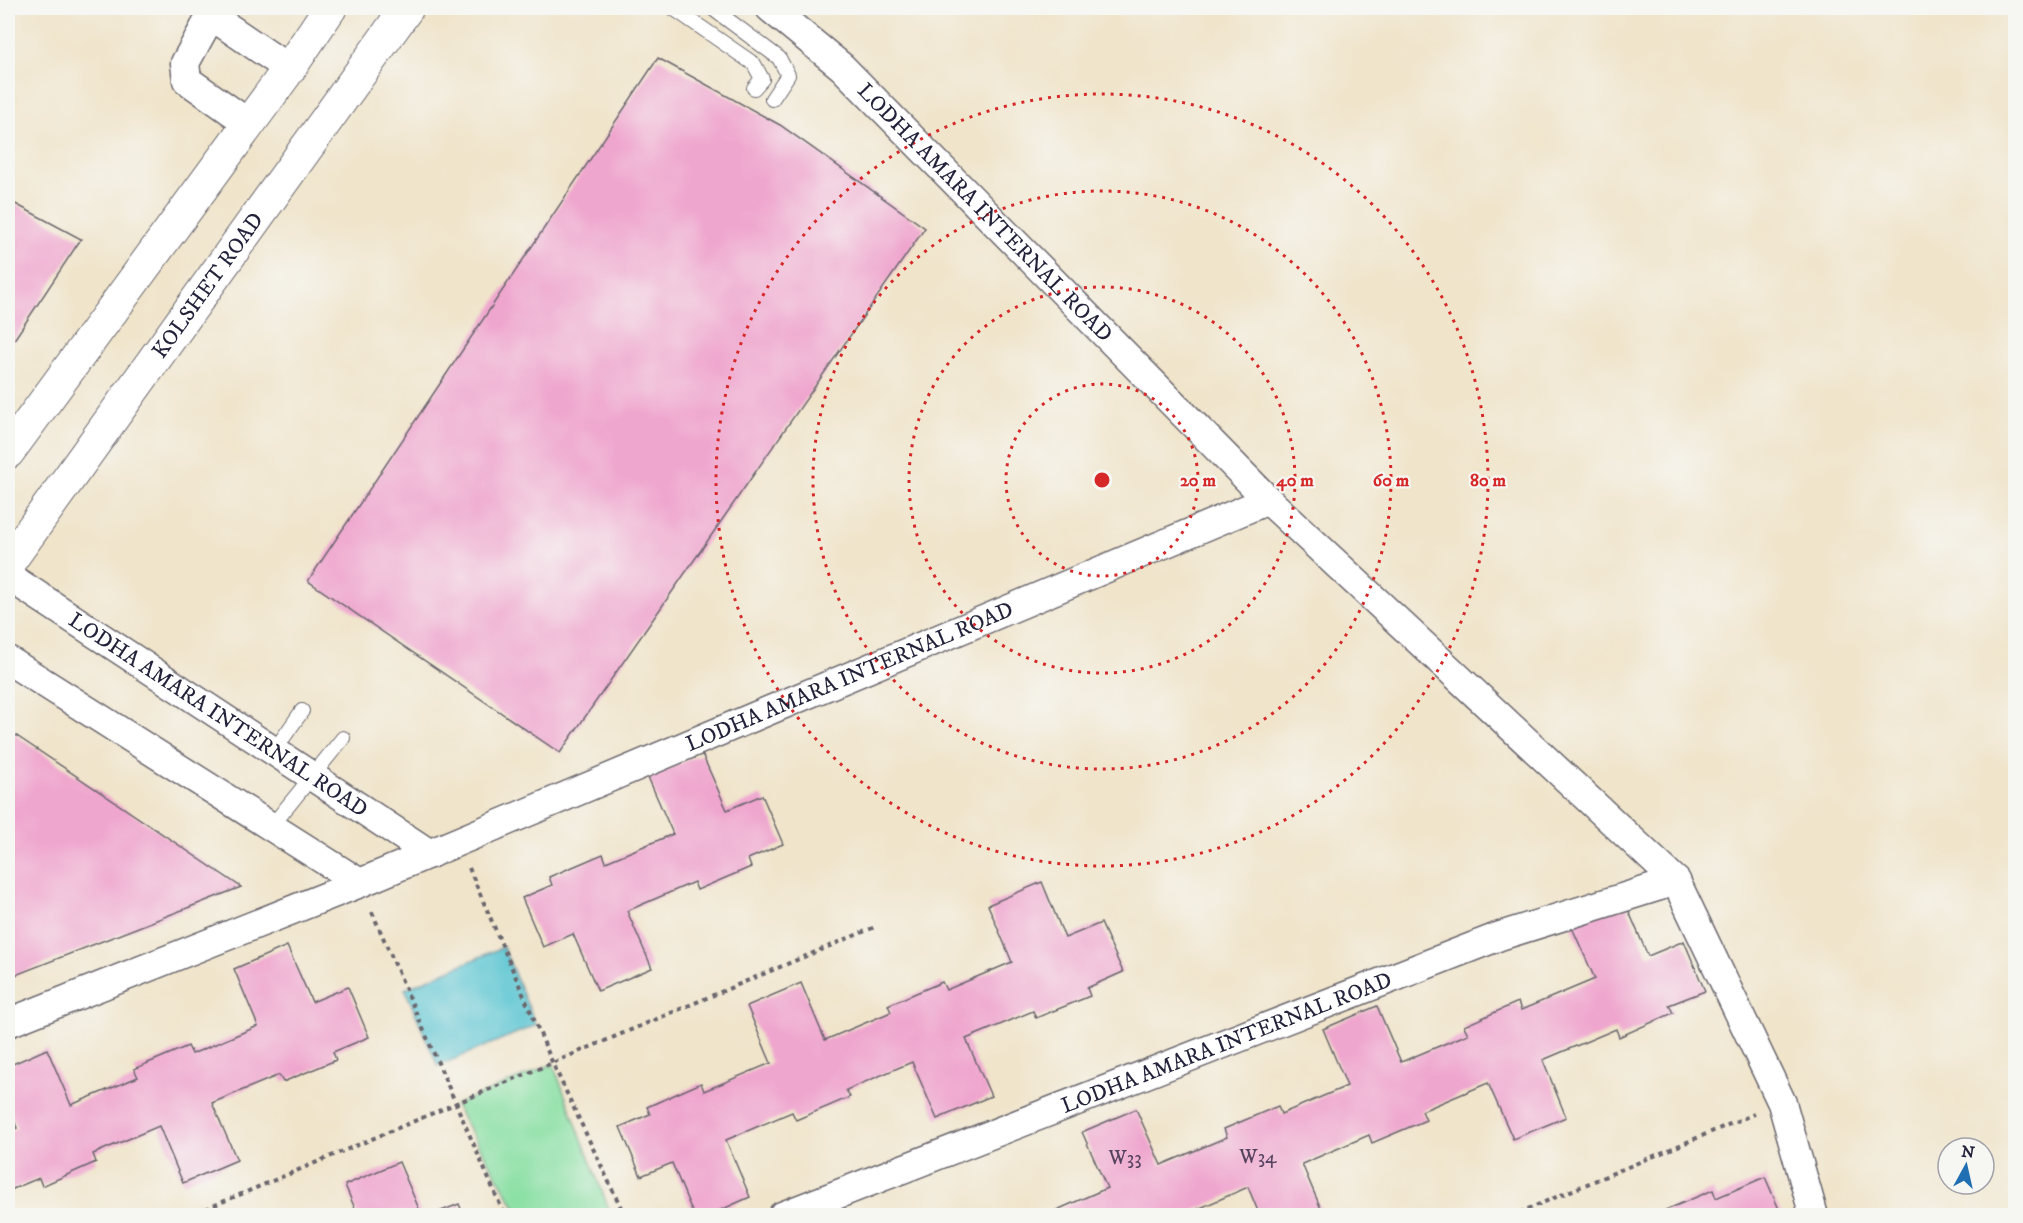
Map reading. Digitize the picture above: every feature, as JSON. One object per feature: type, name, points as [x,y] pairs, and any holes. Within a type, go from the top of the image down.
[{"type":"street","points":[[8,452],[289,69],[330,8]]},
{"type":"street","name":"KOLSHET ROAD","points":[[8,563],[407,8]]},
{"type":"street","name":"LODHA AMARA INTERNAL ROAD","points":[[770,8],[842,67],[1269,500],[1676,881],[1782,1103],[1814,1215]]},
{"type":"street","points":[[248,123],[187,80],[184,63],[207,23],[216,19],[289,69]]},
{"type":"street","name":"LODHA AMARA INTERNAL ROAD","points":[[8,1023],[360,884],[1269,500]]},
{"type":"street","name":"LODHA AMARA INTERNAL ROAD","points":[[8,576],[430,854]]},
{"type":"street","points":[[8,660],[360,884]]},
{"type":"street","name":"LODHA AMARA INTERNAL ROAD","points":[[782,1215],[1500,936],[1676,881]]},
{"type":"lane","points":[[673,8],[754,64],[762,79],[754,88]]},
{"type":"lane","points":[[712,8],[779,58],[788,75],[772,99]]},
{"type":"lane","points":[[274,751],[302,711]]},
{"type":"lane","points":[[271,827],[343,738]]},
{"type":"path","points":[[458,842],[553,1064],[625,1215]]},
{"type":"path","points":[[360,884],[505,1215]]},
{"type":"path","points":[[189,1215],[875,927]]},
{"type":"path","points":[[1511,1215],[1782,1103]]},
{"type":"green space","points":[[553,1064],[611,1215],[520,1215],[455,1105]]},
{"type":"water","points":[[503,947],[536,1025],[438,1066],[405,989]]},
{"type":"building","points":[[658,58],[780,125],[925,228],[560,753],[308,581]]},
{"type":"building","points":[[8,200],[81,239],[8,349]]},
{"type":"building","points":[[8,730],[241,887],[8,978]]},
{"type":"building","points":[[702,754],[727,810],[762,795],[783,844],[748,859],[751,867],[697,890],[694,882],[627,911],[652,968],[598,991],[573,934],[543,947],[522,898],[552,885],[549,877],[603,854],[606,862],[673,834],[648,777]]},
{"type":"building","points":[[1042,882],[1065,938],[1101,923],[1123,972],[1087,988],[1090,996],[1036,1018],[1033,1011],[966,1039],[991,1096],[937,1119],[912,1062],[846,1090],[850,1097],[796,1120],[792,1112],[726,1140],[750,1197],[707,1216],[694,1216],[672,1163],[641,1176],[620,1127],[650,1114],[647,1107],[701,1083],[704,1091],[771,1063],[747,1006],[801,983],[825,1040],[891,1012],[888,1005],[942,982],[946,990],[1012,962],[988,905]]},
{"type":"building","points":[[1624,900],[1648,956],[1684,941],[1705,991],[1669,1005],[1673,1013],[1619,1037],[1616,1029],[1543,1060],[1566,1117],[1513,1139],[1488,1083],[1422,1111],[1426,1120],[1372,1143],[1369,1135],[1302,1164],[1324,1216],[1260,1216],[1248,1187],[1182,1216],[1043,1216],[1107,1188],[1082,1132],[1136,1109],[1161,1165],[1227,1137],[1224,1129],[1278,1106],[1281,1114],[1347,1086],[1323,1029],[1377,1006],[1401,1062],[1468,1034],[1464,1026],[1518,1002],[1521,1010],[1595,979],[1570,923]]},
{"type":"building","points":[[287,946],[312,1002],[348,987],[369,1037],[333,1052],[336,1060],[283,1082],[279,1075],[212,1103],[237,1160],[183,1183],[159,1126],[93,1154],[96,1162],[42,1186],[39,1178],[8,1191],[8,1132],[17,1128],[8,1105],[8,1066],[47,1049],[71,1105],[138,1077],[134,1069],[188,1046],[192,1054],[258,1026],[234,969]]},
{"type":"building","points":[[399,1162],[422,1216],[358,1216],[345,1185]]},
{"type":"building","points":[[1765,1177],[1782,1216],[1662,1216],[1661,1212],[1713,1190],[1716,1198]]},
{"type":"building","points":[[459,1204],[464,1216],[431,1216],[431,1215]]}]
